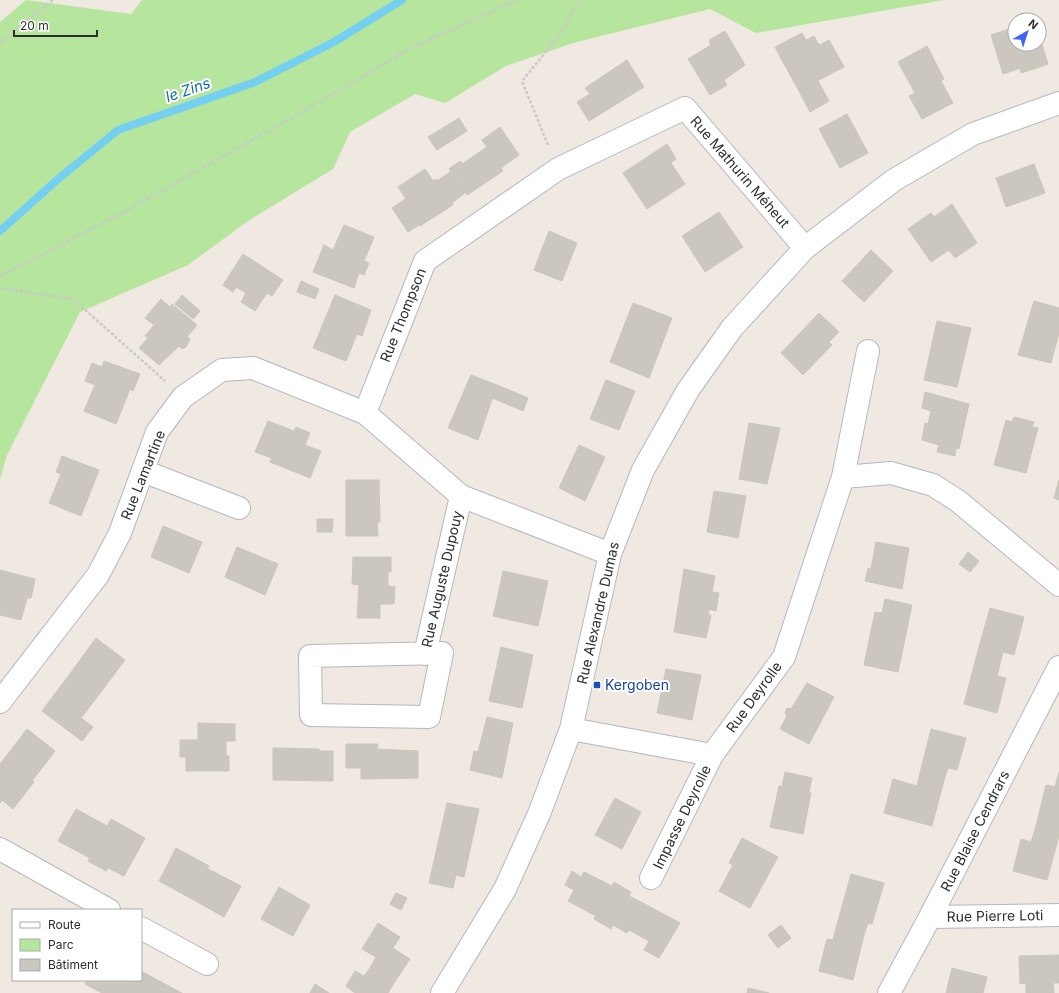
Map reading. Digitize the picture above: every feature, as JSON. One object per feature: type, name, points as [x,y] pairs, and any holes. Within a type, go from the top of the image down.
[{"type":"street","name":"Rue Alexandre Dumas","points":[[442,993],[506,889],[539,814],[571,730],[610,554],[643,470],[688,390],[732,328],[805,248],[894,180],[973,134],[1059,103]]},
{"type":"street","name":"Rue Mathurin Méheut","points":[[560,168],[685,108],[805,248]]},
{"type":"street","name":"Rue Thompson","points":[[365,413],[425,261],[560,168]]},
{"type":"street","name":"Rue Deyrolle","points":[[712,755],[784,657],[843,477],[868,351]]},
{"type":"street","name":"Rue Lamartine","points":[[0,702],[98,575],[120,533],[157,432],[183,397],[222,370],[253,368],[365,413],[461,496]]},
{"type":"street","points":[[143,471],[239,508]]},
{"type":"street","points":[[843,477],[891,473],[933,485],[958,501],[1059,585]]},
{"type":"street","name":"Rue Auguste Dupouy","points":[[425,654],[461,496],[610,554]]},
{"type":"street","name":"Rue Auguste Dupouy","points":[[442,653],[429,717],[311,715],[310,656],[425,654],[442,653]]},
{"type":"street","name":"Rue Blaise Cendrars","points":[[888,993],[930,917],[1059,667]]},
{"type":"street","points":[[571,730],[712,755]]},
{"type":"street","name":"Impasse Deyrolle","points":[[651,878],[712,755]]},
{"type":"street","points":[[0,850],[107,909]]},
{"type":"street","name":"Rue Pierre Loti","points":[[930,917],[1059,915]]},
{"type":"street","points":[[142,929],[207,964]]},
{"type":"path","points":[[0,43],[53,0]]},
{"type":"path","points":[[0,276],[126,211],[311,107],[403,52],[517,0]]},
{"type":"path","points":[[560,168],[522,81],[558,37],[580,0]]},
{"type":"path","points":[[0,288],[73,299],[183,397]]},
{"type":"green space","points":[[26,0],[131,14],[142,0],[944,0],[756,33],[710,9],[573,43],[506,66],[445,103],[415,94],[350,132],[333,169],[248,221],[188,265],[80,312],[7,455],[0,479],[0,22]]},
{"type":"building","points":[[1007,30],[1007,52],[1044,52],[1048,64],[1034,69],[1033,64],[1003,74],[991,35]]},
{"type":"building","points":[[725,31],[745,65],[724,80],[727,85],[710,95],[688,59],[711,45],[709,40]]},
{"type":"building","points":[[802,33],[806,40],[814,36],[818,43],[783,62],[775,47]]},
{"type":"building","points":[[829,40],[842,63],[832,68],[834,72],[799,91],[783,62],[818,43],[820,45]]},
{"type":"building","points":[[927,46],[944,79],[941,81],[953,103],[922,119],[909,96],[915,93],[898,62]]},
{"type":"building","points":[[627,60],[644,87],[589,121],[577,102],[590,94],[585,88]]},
{"type":"building","points":[[842,63],[844,67],[834,72],[832,68]]},
{"type":"building","points":[[1033,64],[1034,69],[1021,73],[1020,68]]},
{"type":"building","points":[[818,81],[829,101],[810,112],[799,91]]},
{"type":"building","points":[[847,114],[868,153],[840,168],[819,129]]},
{"type":"building","points":[[459,118],[467,131],[437,150],[428,137]]},
{"type":"building","points":[[500,127],[519,155],[501,168],[503,171],[467,195],[449,169],[460,161],[462,164],[487,147],[482,140]]},
{"type":"building","points":[[667,144],[676,159],[671,163],[685,184],[647,209],[623,173]]},
{"type":"building","points":[[1034,164],[1045,193],[1006,207],[996,178]]},
{"type":"building","points":[[425,169],[433,181],[436,179],[437,181],[450,172],[465,193],[452,203],[453,205],[420,226],[398,187]]},
{"type":"building","points":[[404,200],[419,225],[408,232],[392,208]]},
{"type":"building","points":[[952,204],[977,243],[955,258],[949,250],[931,262],[908,229],[931,213],[934,217]]},
{"type":"building","points":[[719,212],[743,247],[705,272],[682,236]]},
{"type":"building","points":[[344,225],[374,237],[364,261],[369,263],[364,275],[359,273],[354,288],[313,272],[324,245],[333,250]]},
{"type":"building","points":[[549,231],[577,243],[562,281],[534,270]]},
{"type":"building","points":[[871,250],[893,271],[864,302],[842,281]]},
{"type":"building","points":[[243,254],[283,280],[272,296],[267,293],[255,311],[241,302],[246,293],[236,287],[233,292],[223,285]]},
{"type":"building","points":[[301,281],[319,289],[315,299],[297,292]]},
{"type":"building","points":[[182,295],[200,311],[193,319],[175,304]]},
{"type":"building","points":[[335,295],[371,310],[362,336],[357,334],[346,361],[313,348]]},
{"type":"building","points":[[161,299],[170,307],[172,304],[197,325],[187,337],[190,339],[186,347],[182,349],[179,346],[159,365],[139,348],[148,338],[145,336],[154,325],[145,318]]},
{"type":"building","points":[[1034,301],[1059,308],[1059,333],[1051,363],[1018,355]]},
{"type":"building","points":[[633,303],[672,318],[649,378],[610,362]]},
{"type":"building","points":[[819,313],[839,332],[829,342],[832,345],[803,375],[781,353]]},
{"type":"building","points":[[937,321],[971,328],[957,387],[924,380]]},
{"type":"building","points":[[104,361],[140,374],[133,391],[130,389],[116,424],[84,411],[95,385],[85,381],[92,363],[102,367]]},
{"type":"building","points":[[471,375],[497,385],[478,440],[448,428]]},
{"type":"building","points":[[606,380],[635,391],[619,430],[590,419]]},
{"type":"building","points":[[497,385],[514,392],[509,405],[492,398]]},
{"type":"building","points":[[514,392],[528,398],[523,411],[509,405]]},
{"type":"building","points":[[925,392],[969,404],[959,449],[956,448],[955,456],[937,452],[939,445],[922,440],[925,423],[928,424],[931,411],[922,408]]},
{"type":"building","points":[[1014,417],[1034,422],[1032,427],[1038,428],[1026,473],[994,465],[1006,420],[1012,422]]},
{"type":"building","points":[[268,421],[294,431],[296,427],[310,433],[305,445],[321,451],[310,478],[270,462],[272,458],[255,452]]},
{"type":"building","points":[[749,423],[780,428],[767,484],[739,479]]},
{"type":"building","points":[[579,445],[605,457],[585,501],[559,488]]},
{"type":"building","points":[[62,456],[99,470],[81,516],[49,503],[61,474],[56,472]]},
{"type":"building","points":[[346,480],[379,480],[380,522],[377,522],[378,536],[346,536]]},
{"type":"building","points":[[1059,480],[1059,500],[1054,498]]},
{"type":"building","points":[[714,491],[746,496],[738,538],[707,532]]},
{"type":"building","points":[[317,519],[333,519],[332,532],[317,532]]},
{"type":"building","points":[[163,526],[202,542],[189,573],[151,557]]},
{"type":"building","points":[[876,542],[909,548],[902,589],[865,581],[868,568],[871,569]]},
{"type":"building","points":[[237,547],[278,564],[265,595],[225,577]]},
{"type":"building","points":[[968,552],[979,561],[970,572],[959,564]]},
{"type":"building","points":[[353,557],[391,557],[391,572],[388,571],[388,586],[395,587],[394,604],[380,604],[380,618],[357,618],[359,585],[352,584]]},
{"type":"building","points":[[684,569],[715,576],[712,592],[719,593],[716,611],[709,609],[708,615],[711,615],[706,638],[674,632]]},
{"type":"building","points":[[0,570],[35,579],[31,598],[27,598],[21,620],[0,615]]},
{"type":"building","points":[[503,571],[548,581],[538,626],[506,619],[509,603],[497,600]]},
{"type":"building","points":[[885,599],[912,605],[898,672],[864,665],[875,612],[882,613]]},
{"type":"building","points":[[497,600],[509,603],[506,619],[493,616]]},
{"type":"building","points":[[990,608],[1024,617],[1014,655],[1003,652],[1000,664],[976,658]]},
{"type":"building","points":[[96,638],[125,660],[104,688],[75,667]]},
{"type":"building","points":[[501,647],[533,655],[522,708],[489,701]]},
{"type":"building","points":[[976,658],[1000,664],[997,676],[1006,678],[997,713],[964,704]]},
{"type":"building","points":[[75,667],[104,688],[81,718],[93,727],[82,741],[42,711]]},
{"type":"building","points":[[666,669],[701,675],[692,720],[657,713]]},
{"type":"building","points":[[807,683],[834,697],[809,744],[780,729],[787,716],[785,713],[787,708],[791,709]]},
{"type":"building","points":[[487,717],[513,723],[502,778],[470,770],[474,751],[478,752]]},
{"type":"building","points":[[198,723],[235,724],[235,741],[226,741],[226,756],[229,756],[229,771],[186,771],[186,757],[180,757],[180,740],[198,740]]},
{"type":"building","points":[[27,729],[55,751],[32,781],[4,759]]},
{"type":"building","points":[[931,729],[966,738],[957,770],[948,768],[944,780],[920,773]]},
{"type":"building","points":[[346,744],[378,744],[377,749],[418,751],[418,778],[361,779],[361,768],[346,768]]},
{"type":"building","points":[[273,748],[319,749],[319,751],[333,751],[333,781],[273,780]]},
{"type":"building","points":[[4,759],[34,782],[13,809],[2,800],[0,803],[0,764]]},
{"type":"building","points":[[785,772],[812,778],[809,792],[811,793],[803,834],[770,827],[779,786],[782,786]]},
{"type":"building","points":[[1059,772],[1059,788],[1055,787]]},
{"type":"building","points":[[920,773],[944,780],[932,826],[884,813],[893,779],[917,786]]},
{"type":"building","points":[[1046,785],[1059,788],[1059,836],[1035,830]]},
{"type":"building","points":[[615,798],[641,812],[622,849],[595,835]]},
{"type":"building","points":[[447,803],[479,809],[464,877],[456,875],[453,888],[429,883]]},
{"type":"building","points":[[76,809],[107,826],[90,858],[58,841]]},
{"type":"building","points":[[111,819],[145,838],[124,876],[108,868],[106,871],[88,861]]},
{"type":"building","points":[[1035,830],[1059,836],[1047,880],[1013,871],[1021,839],[1031,842]]},
{"type":"building","points":[[742,838],[778,857],[750,908],[719,891],[733,865],[729,863]]},
{"type":"building","points":[[176,848],[209,866],[192,899],[159,881]]},
{"type":"building","points":[[208,869],[241,886],[224,917],[192,899]]},
{"type":"building","points":[[572,871],[581,877],[584,872],[612,886],[614,882],[631,892],[629,896],[643,903],[627,933],[613,925],[611,929],[594,919],[596,916],[568,901],[574,890],[565,885]]},
{"type":"building","points":[[851,874],[884,883],[872,924],[868,923],[864,935],[836,928]]},
{"type":"building","points":[[279,887],[310,905],[293,936],[261,919]]},
{"type":"building","points":[[396,893],[407,898],[401,910],[390,904]]},
{"type":"building","points":[[643,903],[680,923],[659,958],[644,950],[649,941],[629,930]]},
{"type":"building","points":[[378,923],[400,937],[393,948],[410,959],[394,983],[370,968],[376,957],[362,949]]},
{"type":"building","points":[[781,925],[791,938],[778,948],[768,935]]},
{"type":"building","points":[[836,928],[864,935],[853,980],[819,971],[827,939],[833,940]]},
{"type":"building","points":[[1059,955],[1059,983],[1053,983],[1054,993],[1026,993],[1026,983],[1020,984],[1019,956]]},
{"type":"building","points":[[370,968],[394,983],[388,993],[355,993],[346,986],[355,971],[364,976]]},
{"type":"building","points":[[952,968],[987,977],[983,993],[946,993]]},
{"type":"building","points":[[142,972],[165,984],[161,993],[123,993],[129,981],[142,981]]},
{"type":"building","points":[[86,981],[129,981],[123,993],[102,993],[85,984]]},
{"type":"building","points":[[165,984],[182,993],[161,993]]},
{"type":"building","points":[[315,984],[329,993],[310,993]]},
{"type":"building","points":[[748,988],[769,993],[747,993]]},
{"type":"waterway","name":"le Zins","points":[[0,231],[57,180],[118,130],[255,82],[334,42],[402,0]]},
{"type":"place","name":"Kergoben","points":[[597,685]]}]
